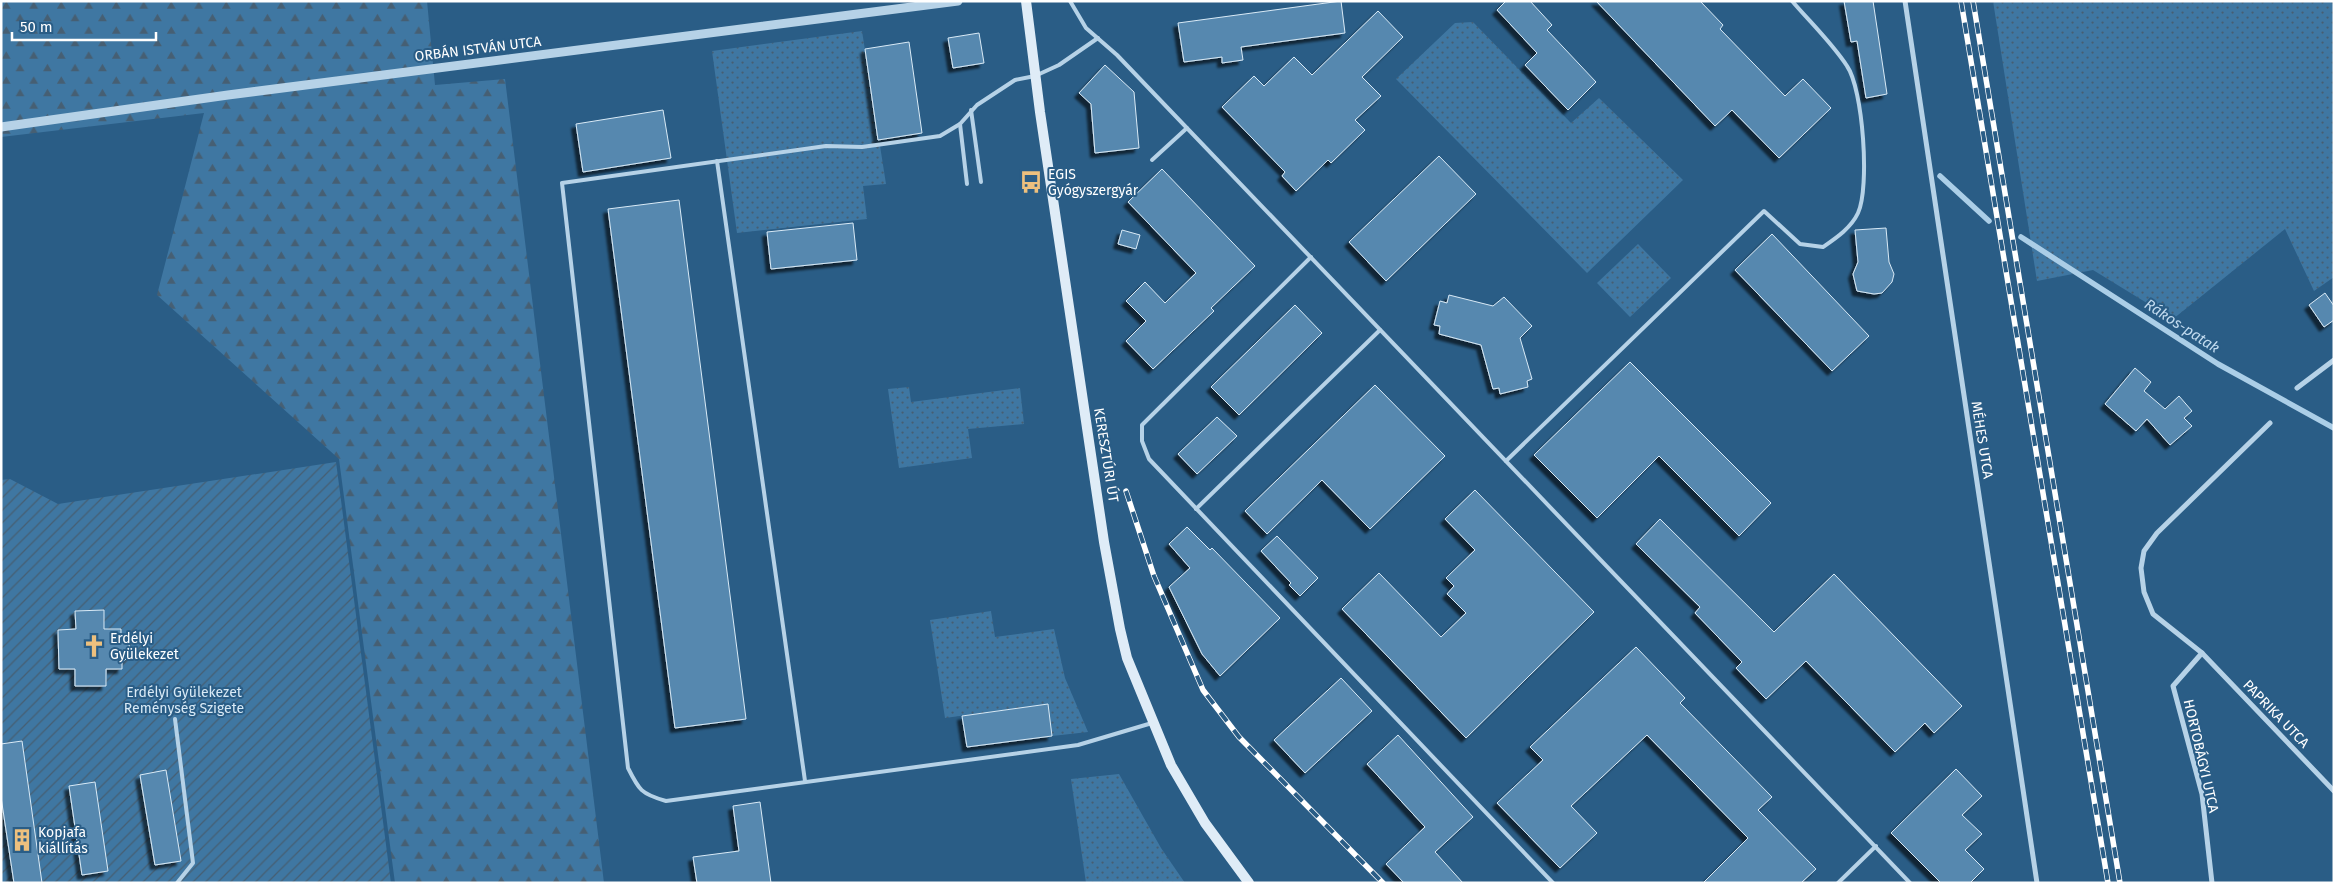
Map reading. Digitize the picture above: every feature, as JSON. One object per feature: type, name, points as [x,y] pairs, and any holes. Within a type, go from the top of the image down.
[{"type":"main road","name":"KERESZTÚRI ÚT","points":[[1026,1],[1035,76],[1104,542],[1116,610],[1128,658],[1152,723],[1171,765],[1205,823],[1249,883]]},
{"type":"street","name":"ORBÁN ISTVÁN UTCA","points":[[1,126],[958,1]]},
{"type":"street","name":"MÉHES UTCA","points":[[1904,1],[2038,883]]},
{"type":"street","points":[[2297,388],[2334,360]]},
{"type":"street","points":[[2202,653],[2153,614],[2144,592],[2142,568],[2144,551],[2157,533],[2270,423]]},
{"type":"street","name":"PAPRIKA UTCA","points":[[2202,653],[2334,791]]},
{"type":"street","name":"HORTOBÁGYI UTCA","points":[[2202,653],[2173,686],[2202,794],[2212,883]]},
{"type":"lane","points":[[1070,1],[1086,28],[1187,128],[1910,883]]},
{"type":"lane","points":[[1506,461],[1764,210],[1800,244],[1823,247],[1844,232],[1858,213],[1864,186],[1864,146],[1855,88],[1848,67],[1792,1]]},
{"type":"lane","points":[[1098,38],[1059,65],[1035,76],[1015,80],[977,104],[960,124],[940,136],[928,140],[862,147],[826,146],[562,183],[628,768],[638,789],[650,796],[666,801],[1078,745],[1152,723]]},
{"type":"lane","points":[[971,110],[981,182]]},
{"type":"lane","points":[[960,124],[967,184]]},
{"type":"lane","points":[[1152,160],[1187,128]]},
{"type":"lane","points":[[716,161],[805,782]]},
{"type":"lane","points":[[1311,257],[1142,425],[1142,441],[1149,459],[1552,883]]},
{"type":"lane","points":[[1196,509],[1380,330]]},
{"type":"lane","points":[[175,719],[193,862],[177,883]]},
{"type":"lane","points":[[1838,883],[1876,846]]},
{"type":"green space","points":[[1,1],[427,1],[435,85],[505,79],[604,883],[395,883],[339,459],[157,295],[204,113],[1,137]]},
{"type":"green space","points":[[1993,1],[2334,1],[2334,277],[2314,291],[2285,229],[2173,319],[2093,270],[2037,281]]},
{"type":"green space","points":[[1473,22],[1571,123],[1599,98],[1683,180],[1587,273],[1396,79],[1455,23]]},
{"type":"green space","points":[[862,31],[886,184],[863,186],[867,219],[737,233],[712,51]]},
{"type":"green space","points":[[1638,244],[1671,278],[1630,317],[1597,283]]},
{"type":"green space","points":[[909,387],[911,402],[1020,388],[1024,424],[968,429],[972,458],[899,468],[888,389]]},
{"type":"green space","name":"Erdélyi Gyülekezet Reménység Szigete","points":[[336,462],[391,883],[1,883],[1,480],[10,479],[58,504]]},
{"type":"green space","points":[[991,611],[995,637],[1054,629],[1065,678],[1088,732],[1052,736],[1048,704],[945,718],[930,620]]},
{"type":"green space","points":[[1119,774],[1161,848],[1185,883],[1086,883],[1071,779]]},
{"type":"building","points":[[1341,1],[1345,33],[1241,47],[1243,60],[1222,63],[1222,57],[1184,62],[1178,23]]},
{"type":"building","points":[[1506,1],[1530,1],[1552,25],[1547,30],[1596,82],[1568,110],[1525,65],[1537,53],[1497,10]]},
{"type":"building","points":[[1596,1],[1700,1],[1723,25],[1720,29],[1785,96],[1803,79],[1831,108],[1779,158],[1732,110],[1715,126]]},
{"type":"building","points":[[1844,1],[1873,1],[1887,94],[1866,98],[1857,41],[1851,42]]},
{"type":"building","points":[[1378,11],[1403,37],[1362,77],[1381,96],[1355,120],[1365,130],[1331,163],[1328,160],[1296,191],[1282,176],[1285,172],[1222,107],[1254,76],[1264,86],[1294,57],[1312,75]]},
{"type":"building","points":[[979,33],[984,63],[953,68],[948,38]]},
{"type":"building","points":[[909,42],[922,133],[878,140],[865,49]]},
{"type":"building","points":[[1105,65],[1134,92],[1139,148],[1095,153],[1091,104],[1079,93]]},
{"type":"building","points":[[663,110],[671,158],[583,172],[576,124]]},
{"type":"building","points":[[1439,156],[1476,194],[1386,281],[1349,242]]},
{"type":"building","points":[[1162,169],[1255,266],[1211,308],[1214,311],[1153,369],[1126,341],[1146,321],[1126,301],[1145,282],[1165,303],[1196,273],[1128,202]]},
{"type":"building","points":[[679,200],[746,719],[675,728],[608,209]]},
{"type":"building","points":[[853,223],[857,260],[771,269],[767,232]]},
{"type":"building","points":[[1886,228],[1889,262],[1894,274],[1892,282],[1882,293],[1874,294],[1857,291],[1853,274],[1858,262],[1855,230]]},
{"type":"building","points":[[1122,230],[1140,235],[1136,249],[1118,244]]},
{"type":"building","points":[[1772,234],[1869,336],[1832,371],[1735,270]]},
{"type":"building","points":[[2325,293],[2334,306],[2334,320],[2324,327],[2309,305]]},
{"type":"building","points":[[1449,295],[1493,306],[1504,297],[1532,326],[1520,338],[1532,379],[1527,381],[1528,387],[1500,394],[1499,388],[1493,389],[1481,345],[1439,334],[1440,326],[1434,325],[1440,301],[1447,303]]},
{"type":"building","points":[[1295,305],[1322,333],[1239,415],[1211,387]]},
{"type":"building","points":[[1630,362],[1771,503],[1739,536],[1659,456],[1597,518],[1534,455]]},
{"type":"building","points":[[2135,368],[2151,382],[2144,391],[2165,409],[2179,396],[2192,411],[2184,418],[2192,426],[2170,445],[2147,419],[2136,431],[2105,404]]},
{"type":"building","points":[[1375,385],[1445,456],[1370,529],[1322,480],[1267,534],[1245,511]]},
{"type":"building","points":[[1217,417],[1237,436],[1197,474],[1178,454]]},
{"type":"building","points":[[1475,490],[1594,612],[1466,738],[1342,609],[1379,573],[1441,637],[1466,613],[1447,594],[1454,586],[1446,578],[1475,550],[1445,519]]},
{"type":"building","points":[[1660,519],[1774,632],[1834,574],[1962,706],[1934,733],[1925,723],[1895,752],[1806,661],[1766,699],[1736,668],[1742,662],[1695,613],[1700,607],[1636,544]]},
{"type":"building","points":[[1187,527],[1210,550],[1212,548],[1280,618],[1220,676],[1202,654],[1169,587],[1190,568],[1169,544]]},
{"type":"building","points":[[1277,536],[1318,578],[1300,596],[1289,585],[1291,583],[1261,551]]},
{"type":"building","name":"Erdélyi Gyülekezet","points":[[104,610],[104,629],[121,629],[121,635],[129,643],[130,655],[122,663],[122,669],[106,669],[106,686],[75,686],[75,669],[59,669],[58,630],[76,629],[75,611]]},
{"type":"building","points":[[1636,647],[1685,698],[1680,703],[1772,797],[1758,810],[1816,869],[1801,883],[1703,883],[1748,838],[1647,735],[1571,806],[1597,833],[1560,868],[1497,803],[1543,760],[1530,747]]},
{"type":"building","points":[[1341,678],[1372,711],[1305,773],[1274,740]]},
{"type":"building","points":[[1048,704],[1052,736],[967,747],[962,716]]},
{"type":"building","points":[[1398,735],[1473,817],[1435,852],[1463,883],[1404,883],[1386,864],[1425,827],[1367,764]]},
{"type":"building","name":"Kopjafa kiállítás","points":[[22,741],[42,883],[14,883],[1,797],[1,744]]},
{"type":"building","points":[[1956,769],[1982,796],[1962,815],[1982,834],[1965,850],[1984,869],[1970,883],[1941,883],[1891,833]]},
{"type":"building","points":[[166,770],[181,861],[155,865],[140,775]]},
{"type":"building","points":[[95,782],[108,871],[82,875],[69,786]]},
{"type":"building","points":[[760,802],[771,883],[697,883],[693,857],[739,851],[733,806]]},
{"type":"waterway","name":"Rákos-patak","points":[[1940,176],[1989,221]]},
{"type":"waterway","name":"Rákos-patak","points":[[2021,237],[2218,364],[2334,428]]},
{"type":"railway","points":[[1961,1],[2108,883]]},
{"type":"railway","points":[[1973,1],[2120,883]]},
{"type":"railway","points":[[1126,491],[1154,576],[1203,690],[1239,737],[1383,883]]},
{"type":"place","name":"EGIS Gyógyszergyár","points":[[1031,182]]},
{"type":"place","name":"Erdélyi Gyülekezet","points":[[94,646]]},
{"type":"place","name":"Kopjafa kiállítás","points":[[22,840]]}]
